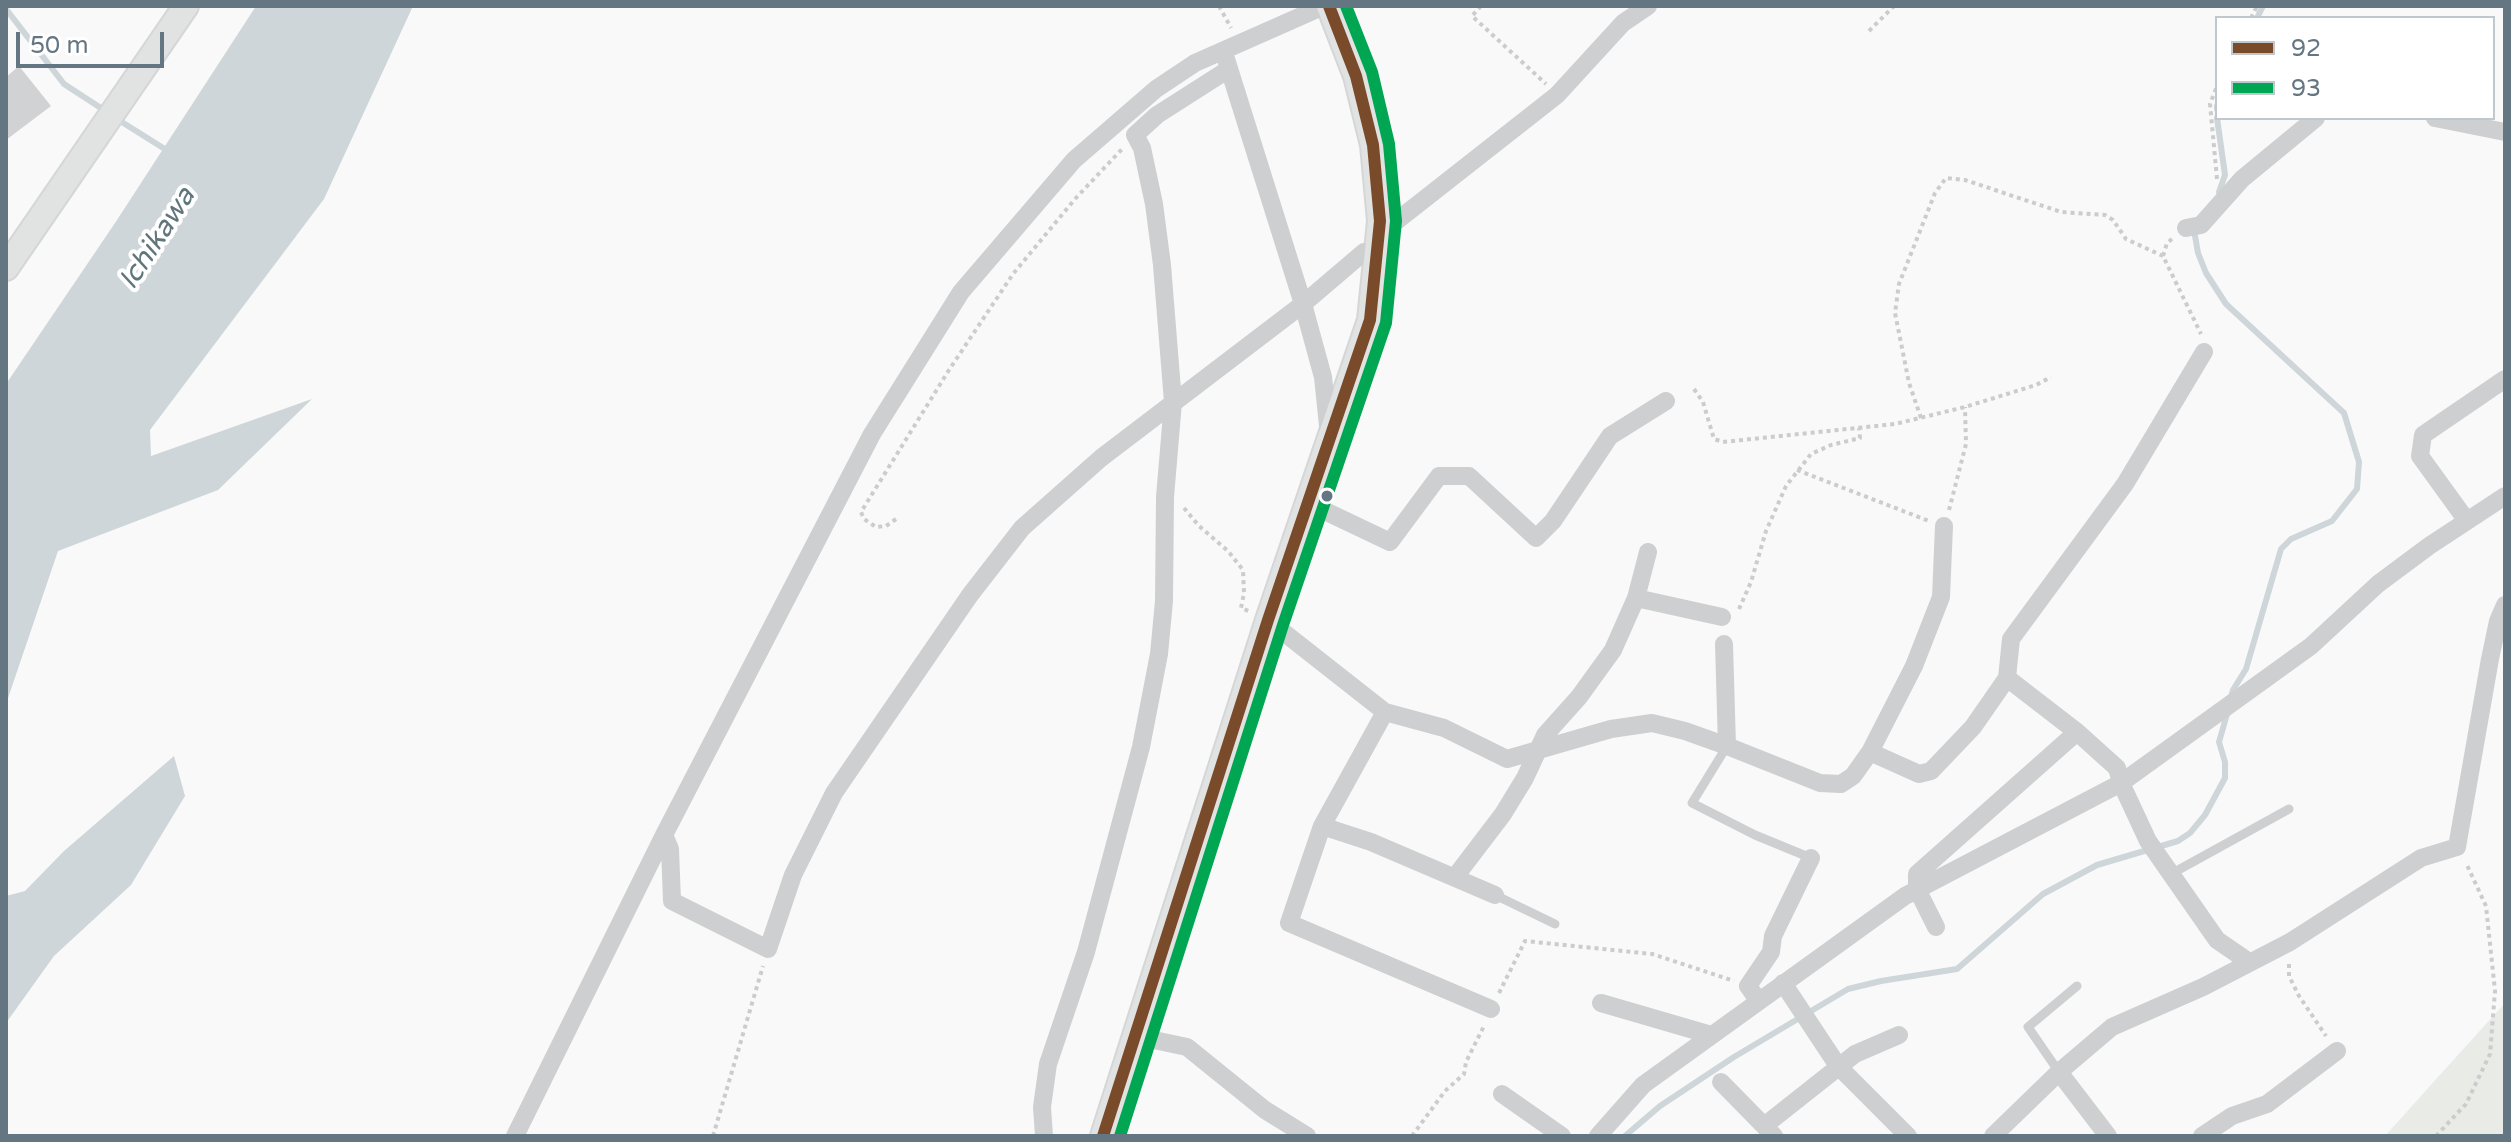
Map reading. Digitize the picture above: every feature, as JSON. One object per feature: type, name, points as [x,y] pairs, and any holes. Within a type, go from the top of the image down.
[{"type":"main road","points":[[6,268],[186,6]]},
{"type":"main road","points":[[1103,1136],[1268,620],[1370,320],[1380,221],[1373,145],[1356,76],[1326,6]]},
{"type":"street","points":[[1044,1136],[1042,1107],[1048,1064],[1086,952],[1141,747],[1159,654],[1164,601],[1165,497],[1173,402],[1154,204],[1142,148],[1135,135],[1231,55],[1326,6]]},
{"type":"street","points":[[1394,223],[1557,95],[1623,23],[1648,6]]},
{"type":"street","points":[[1231,55],[1323,377],[1329,441]]},
{"type":"street","points":[[515,1136],[664,835],[872,434],[961,292],[1074,160],[1156,89],[1195,63],[1231,55]]},
{"type":"street","points":[[2194,226],[2242,179],[2314,120]]},
{"type":"street","points":[[2445,120],[2505,132]]},
{"type":"street","points":[[664,835],[670,849],[672,901],[768,949],[793,875],[834,793],[970,595],[1022,528],[1101,458],[1303,304],[1364,252]]},
{"type":"street","points":[[1870,752],[1919,774],[1931,771],[1973,727],[2007,678],[2011,639],[2125,484],[2204,352]]},
{"type":"street","points":[[2467,521],[2420,456],[2423,435],[2505,379]]},
{"type":"street","points":[[1308,503],[1390,542],[1439,476],[1469,476],[1536,538],[1553,521],[1610,436],[1666,401]]},
{"type":"street","points":[[1753,993],[1783,983],[1917,889],[2121,783],[2311,646],[2378,584],[2505,496]]},
{"type":"street","points":[[1268,620],[1385,712],[1444,728],[1507,759],[1611,729],[1652,723],[1727,746],[1820,783],[1841,784],[1853,776],[1870,752],[1914,666],[1941,597],[1944,526]]},
{"type":"street","points":[[1455,877],[1503,814],[1525,778],[1545,735],[1579,697],[1613,650],[1636,598],[1648,552]]},
{"type":"street","points":[[1636,598],[1722,617]]},
{"type":"street","points":[[1993,1136],[2059,1072],[2112,1027],[2203,987],[2290,942],[2421,858],[2457,847],[2490,659],[2498,621],[2505,605]]},
{"type":"street","points":[[1724,644],[1727,746]]},
{"type":"street","points":[[2007,678],[2077,732],[2117,768],[2148,841],[2217,940],[2249,962]]},
{"type":"street","points":[[1385,712],[1322,826],[1289,923],[1491,1009]]},
{"type":"street","points":[[1936,927],[1917,889],[1917,874],[2077,732]]},
{"type":"street","points":[[1322,826],[1371,842],[1495,895]]},
{"type":"street","points":[[1598,1136],[1643,1085],[1711,1035],[1753,993],[1771,952],[1773,936],[1811,858]]},
{"type":"street","points":[[1783,983],[1838,1066],[1908,1136]]},
{"type":"street","points":[[1601,1003],[1711,1035]]},
{"type":"street","points":[[1721,1082],[1769,1131],[1838,1066],[1855,1054],[1899,1035]]},
{"type":"street","points":[[1135,1036],[1187,1047],[1265,1110],[1307,1136]]},
{"type":"street","points":[[2202,1136],[2232,1116],[2267,1104],[2337,1051]]},
{"type":"street","points":[[2059,1072],[2108,1136]]},
{"type":"street","points":[[1502,1094],[1562,1136]]},
{"type":"lane","points":[[1727,746],[1692,803],[1755,835],[1811,858]]},
{"type":"lane","points":[[2166,867],[2289,809]]},
{"type":"lane","points":[[1495,895],[1555,924]]},
{"type":"lane","points":[[2059,1072],[2028,1027],[2077,986]]},
{"type":"path","points":[[1219,6],[1231,55]]},
{"type":"path","points":[[1481,6],[1472,16],[1557,95]]},
{"type":"path","points":[[1869,31],[1894,6]]},
{"type":"path","points":[[896,519],[886,526],[876,527],[864,519],[861,512],[1013,274],[1075,199],[1135,135]]},
{"type":"path","points":[[1921,418],[1909,383],[1895,313],[1899,284],[1935,193],[1946,178],[1965,180],[2061,212],[2105,215],[2113,220],[2126,239],[2163,256]]},
{"type":"path","points":[[1694,389],[1703,402],[1714,439],[1723,442],[1895,424],[1965,407],[2036,385],[2051,377]]},
{"type":"path","points":[[1797,470],[1944,526],[1966,444],[1965,407]]},
{"type":"path","points":[[1724,644],[1751,582],[1766,531],[1786,486],[1811,454],[1860,438],[1859,428]]},
{"type":"path","points":[[1165,497],[1177,501],[1199,526],[1228,551],[1243,570],[1241,608],[1268,620]]},
{"type":"path","points":[[2436,1136],[2466,1104],[2490,1054],[2495,991],[2486,906],[2457,847]]},
{"type":"path","points":[[1412,1136],[1445,1091],[1464,1074],[1466,1062],[1476,1048],[1491,1009],[1525,941],[1652,954],[1753,993]]},
{"type":"path","points":[[2290,942],[2289,976],[2337,1051]]},
{"type":"path","points":[[713,1136],[768,949]]},
{"type":"shaded area","points":[[2505,1003],[2505,1136],[2385,1136],[2438,1077]]},
{"type":"water","name":"Ichikawa","points":[[256,6],[413,6],[324,199],[150,430],[151,456],[312,399],[218,490],[58,551],[6,704],[6,384]]},
{"type":"water","points":[[174,756],[185,796],[131,885],[54,956],[6,1023],[6,896],[25,891],[64,851]]},
{"type":"building","points":[[19,66],[51,106],[6,140],[6,77]]},
{"type":"waterway","points":[[2258,16],[2263,6]]},
{"type":"waterway","points":[[6,9],[64,84],[107,112]]},
{"type":"waterway","points":[[117,119],[168,151]]},
{"type":"waterway","points":[[2217,120],[2225,175],[2219,192]]},
{"type":"waterway","points":[[2194,230],[2206,273],[2226,304],[2344,413],[2359,462],[2357,489],[2332,521],[2291,539],[2281,549],[2246,669],[2230,700]]},
{"type":"waterway","points":[[1625,1136],[1660,1106],[1734,1057],[1848,989],[1957,969],[2043,894],[2097,865],[2178,841],[2190,833],[2205,815],[2225,778],[2225,762],[2219,742],[2227,714]]},
{"type":"transit line","name":"92","points":[[1103,1136],[1268,620],[1370,320],[1380,221],[1373,145],[1356,76],[1329,6]]},
{"type":"transit line","name":"93","points":[[1120,1136],[1283,625],[1386,323],[1396,221],[1389,144],[1372,72],[1346,6]]}]
